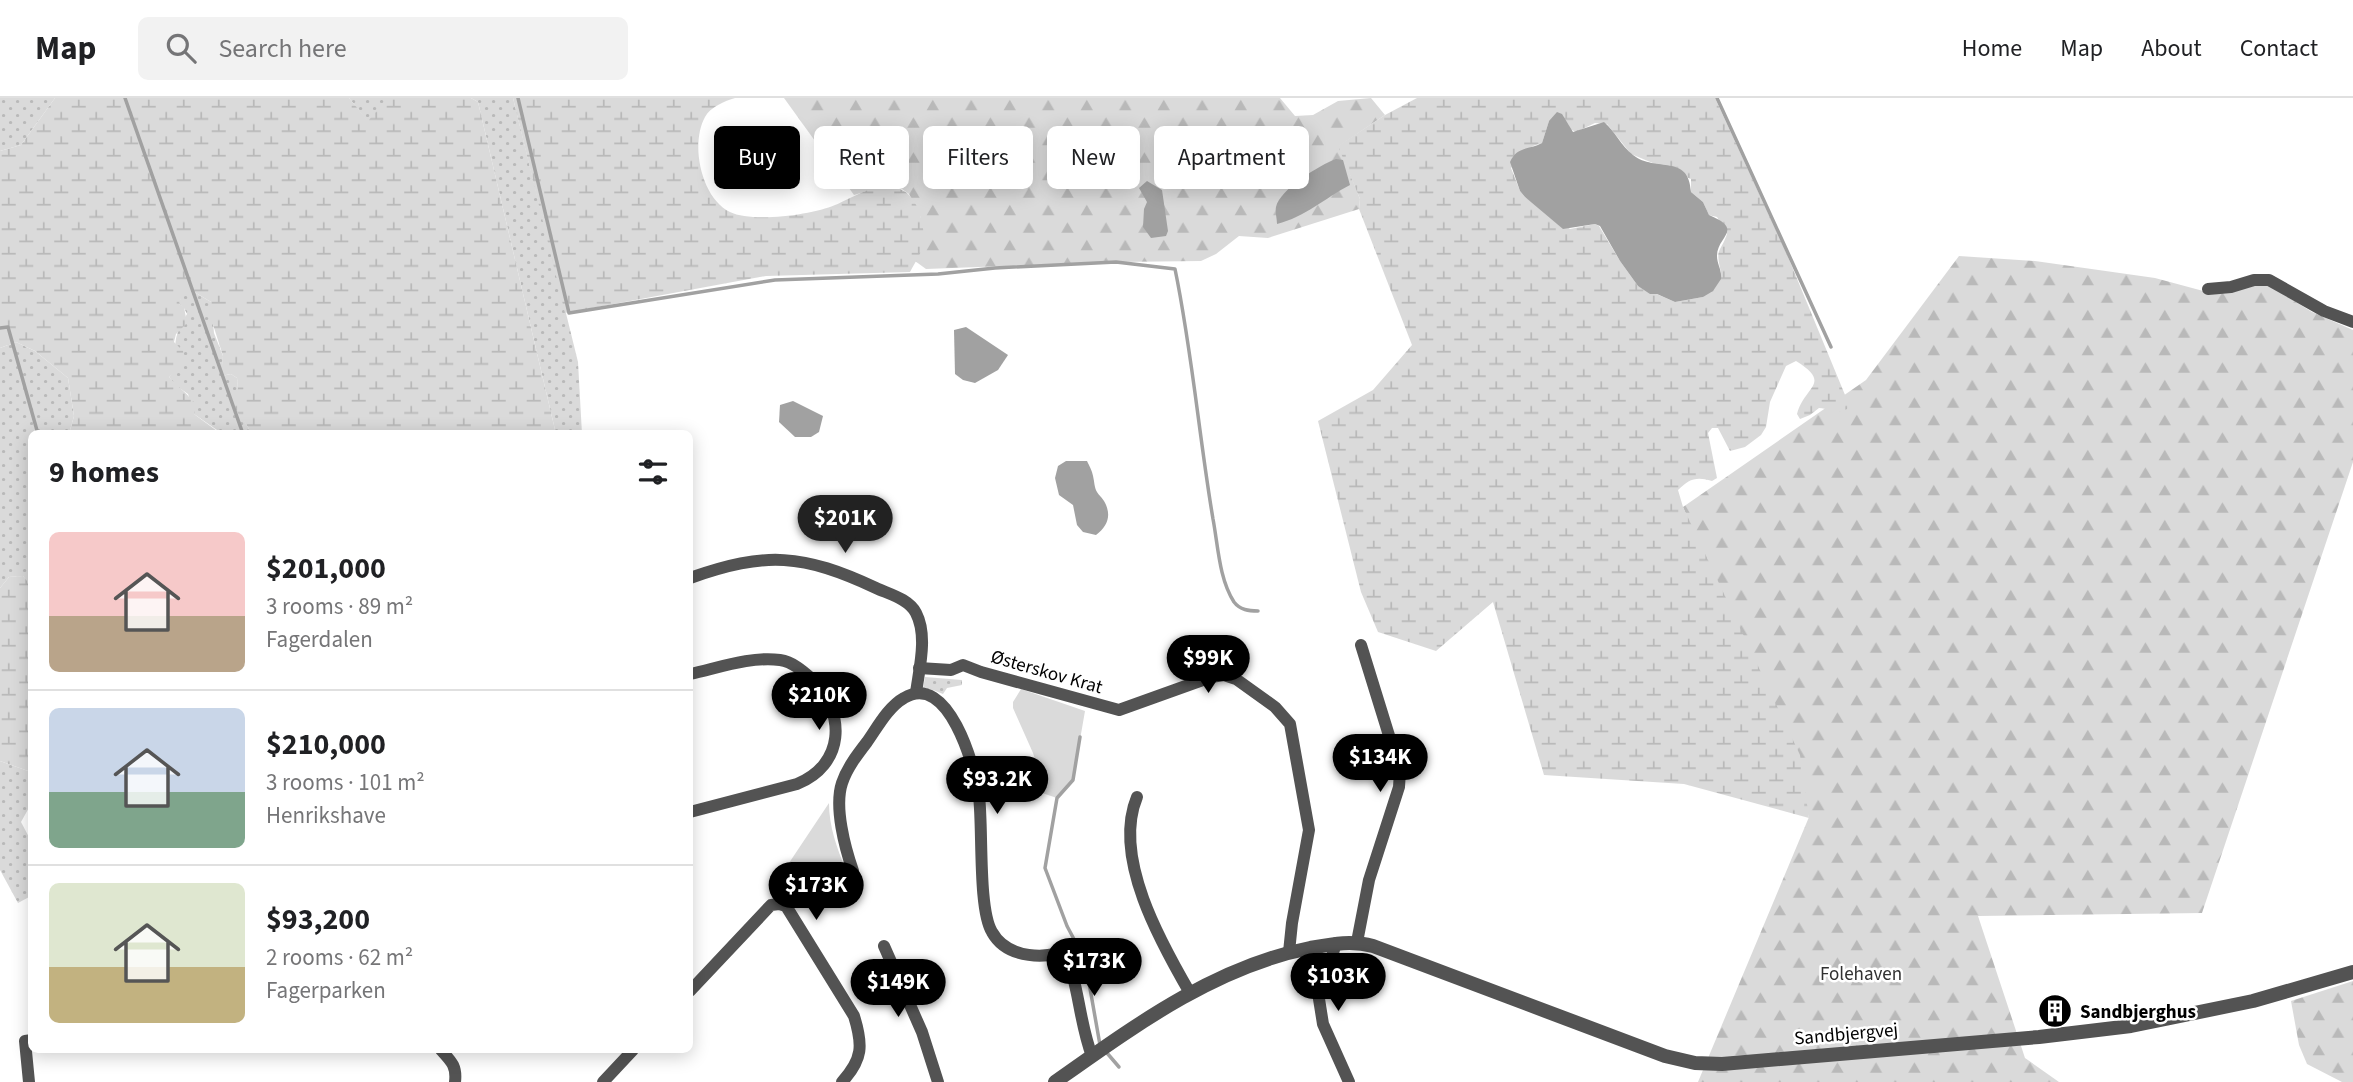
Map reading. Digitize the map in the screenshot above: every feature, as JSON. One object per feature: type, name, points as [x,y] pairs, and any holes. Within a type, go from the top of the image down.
[{"type":"street","points":[[2208,289],[2231,287],[2254,280],[2269,281],[2324,312],[2353,322]]},
{"type":"street","points":[[693,577],[724,566],[751,561],[799,560],[837,570],[905,601],[916,613],[920,626],[916,693]]},
{"type":"street","points":[[1357,942],[1369,880],[1399,787],[1401,771],[1361,645]]},
{"type":"street","points":[[693,673],[759,660],[782,660],[802,669],[817,684],[829,702],[836,726],[834,746],[822,769],[813,778],[693,811]]},
{"type":"street","name":"Østerskov Krat","points":[[919,668],[951,670],[963,665],[1119,710],[1210,677],[1224,675],[1236,679],[1275,707],[1290,724],[1309,831],[1289,952]]},
{"type":"street","points":[[863,856],[851,866],[843,843],[841,785],[852,761],[895,704],[916,693],[930,695],[942,702],[951,713],[976,778],[986,908],[991,931],[1007,949],[1018,953],[1050,955],[1068,949],[1084,1036],[1092,1056]]},
{"type":"street","points":[[1137,797],[1130,830],[1133,862],[1146,908],[1162,944],[1190,993]]},
{"type":"street","points":[[693,988],[771,905],[786,906],[854,1016],[860,1034],[860,1050],[853,1069],[842,1082]]},
{"type":"street","name":"Sandbjergvej","points":[[1055,1082],[1190,993],[1239,968],[1289,952],[1336,943],[1357,942],[1373,946],[1665,1056],[1695,1063],[1722,1064],[2039,1037],[2132,1026],[2253,1001],[2353,972]]},
{"type":"street","points":[[1336,943],[1320,999],[1323,1024],[1349,1082]]},
{"type":"street","points":[[884,946],[922,1032],[938,1082]]},
{"type":"street","points":[[28,1041],[25,1041],[29,1082]]},
{"type":"street","points":[[443,1053],[453,1062],[455,1082]]},
{"type":"street","points":[[603,1082],[630,1053]]},
{"type":"green space","points":[[0,98],[55,98],[21,145],[0,151]]},
{"type":"green space","points":[[55,98],[349,98],[368,121],[388,98],[471,98],[478,102],[555,430],[249,430],[231,399],[238,389],[237,378],[231,374],[221,376],[223,356],[209,312],[211,302],[191,290],[184,290],[179,304],[184,307],[187,323],[176,334],[174,342],[183,351],[184,362],[169,377],[192,401],[198,403],[194,414],[216,430],[70,430],[74,416],[68,378],[35,351],[16,342],[0,348],[0,151],[21,145]]},
{"type":"green space","points":[[349,98],[388,98],[389,99],[368,122]]},
{"type":"green space","points":[[471,98],[513,98],[578,362],[582,430],[555,430],[478,102]]},
{"type":"green space","points":[[513,98],[735,98],[707,113],[698,141],[705,183],[720,205],[730,212],[752,217],[797,215],[825,209],[872,189],[900,189],[914,202],[923,225],[922,249],[910,272],[766,276],[565,313]]},
{"type":"green space","points":[[784,98],[1280,98],[1295,116],[1313,115],[1338,101],[1371,98],[1385,115],[1339,146],[1360,199],[1359,209],[1268,238],[1239,236],[1216,254],[1201,261],[926,269],[915,261],[921,218],[909,194],[902,189],[909,189],[909,126],[814,126],[814,140]]},
{"type":"green space","points":[[1417,98],[1715,98],[1786,252],[1850,407],[1838,412],[1819,408],[1800,419],[1797,414],[1800,405],[1814,380],[1813,375],[1796,361],[1786,366],[1770,402],[1766,427],[1761,435],[1745,447],[1730,451],[1718,428],[1712,428],[1708,433],[1717,478],[1712,481],[1693,480],[1678,490],[1683,507],[1800,755],[1809,818],[1684,784],[1544,775],[1493,602],[1436,651],[1378,632],[1361,592],[1318,421],[1373,390],[1412,345],[1359,209],[1360,199],[1338,146]],"holes":[[[1549,121],[1568,124],[1570,129],[1576,132],[1595,123],[1607,124],[1631,154],[1691,179],[1691,192],[1703,202],[1709,215],[1717,217],[1727,234],[1718,254],[1721,272],[1703,297],[1675,302],[1638,286],[1599,226],[1595,224],[1570,229],[1520,191],[1511,168],[1533,146],[1542,143]]]},
{"type":"green space","points":[[850,189],[874,189],[854,195]]},
{"type":"green space","name":"Folehaven","points":[[1959,256],[2035,261],[2155,278],[2207,292],[2254,284],[2268,285],[2312,312],[2353,330],[2353,462],[2202,913],[1978,916],[2025,1058],[2059,1082],[1698,1082],[1809,817],[1683,507],[1866,380]]},
{"type":"green space","points":[[183,289],[191,290],[211,302],[214,333],[223,356],[222,376],[231,374],[237,378],[238,389],[233,409],[241,415],[249,430],[217,430],[194,414],[188,394],[169,377],[177,367],[176,339],[187,314],[179,304]]},
{"type":"green space","points":[[16,342],[35,351],[68,378],[74,416],[70,430],[28,430],[28,583],[23,576],[9,577],[0,588],[0,348]]},
{"type":"green space","points":[[23,576],[28,582],[28,771],[0,761],[0,588],[9,577]]},
{"type":"green space","points":[[925,677],[962,680],[962,685],[947,688],[943,694],[923,689]]},
{"type":"green space","points":[[1021,689],[1085,711],[1073,780],[1057,798],[1036,791],[1044,787],[1033,753],[1013,708],[1013,702]]},
{"type":"green space","points":[[0,761],[28,771],[28,809],[21,822],[28,835],[28,898],[18,903],[0,870]]},
{"type":"green space","points":[[829,803],[832,829],[846,870],[801,896],[781,875]]},
{"type":"green space","points":[[2353,981],[2353,1082],[2342,1082],[2307,1064],[2299,1045],[2291,1001]]},
{"type":"shaded area","points":[[1557,112],[1562,114],[1573,132],[1604,122],[1633,155],[1684,172],[1691,192],[1703,202],[1709,215],[1720,220],[1727,229],[1717,256],[1721,279],[1713,291],[1703,297],[1675,302],[1657,294],[1650,294],[1638,286],[1600,226],[1595,224],[1563,229],[1525,197],[1520,191],[1510,162],[1516,153],[1542,143],[1549,121]]},
{"type":"shaded area","points":[[1336,159],[1343,160],[1350,185],[1306,212],[1277,224],[1276,207],[1279,200],[1289,189],[1309,189],[1309,173]]},
{"type":"shaded area","points":[[1147,181],[1154,185],[1154,189],[1162,190],[1168,231],[1166,236],[1151,238],[1143,227],[1147,202],[1140,187]]},
{"type":"shaded area","points":[[966,327],[1008,355],[998,370],[975,383],[963,380],[955,374],[954,330]]},
{"type":"shaded area","points":[[793,401],[823,416],[819,432],[811,437],[795,437],[779,422],[780,405]]},
{"type":"shaded area","points":[[1066,461],[1087,461],[1096,489],[1104,501],[1108,520],[1096,535],[1083,532],[1077,525],[1073,505],[1059,495],[1055,478],[1058,466]]},
{"type":"waterway","points":[[125,98],[242,430]]},
{"type":"waterway","points":[[518,98],[569,313],[775,280],[938,274],[995,268],[1116,262],[1175,269],[1222,572],[1236,605],[1245,610],[1258,611]]},
{"type":"waterway","points":[[1717,98],[1831,347]]},
{"type":"waterway","points":[[0,328],[8,327],[37,430]]},
{"type":"waterway","points":[[1080,737],[1073,780],[1057,798],[1045,868],[1067,926],[1085,960],[1100,1045]]},
{"type":"waterway","points":[[1107,1053],[1119,1067]]},
{"type":"place","name":"Sandbjerghus","points":[[2055,1011]]}]
